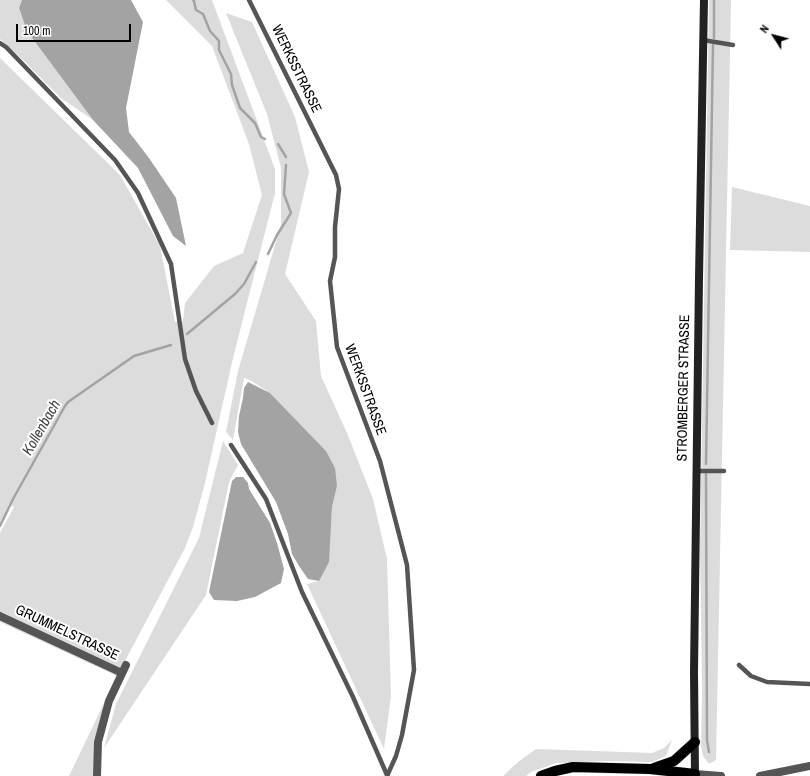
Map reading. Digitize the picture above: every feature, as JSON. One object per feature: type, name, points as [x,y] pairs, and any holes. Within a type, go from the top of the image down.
[{"type":"main road","name":"STROMBERGER STRASSE","points":[[695,775],[694,672],[696,470],[704,0]]},
{"type":"main road","points":[[650,769],[674,761],[695,742]]},
{"type":"main road","points":[[541,776],[555,770],[573,767],[650,769],[695,775]]},
{"type":"street","name":"GRUMMELSTRASSE","points":[[0,616],[122,673]]},
{"type":"street","points":[[97,776],[98,742],[109,701],[126,665]]},
{"type":"street","points":[[760,776],[810,766]]},
{"type":"street","points":[[695,775],[721,776]]},
{"type":"lane","name":"WERKSSTRASSE","points":[[249,0],[336,175],[339,189],[335,227],[335,257],[330,280],[337,347],[380,461],[407,565],[414,670],[402,735],[396,756],[387,776]]},
{"type":"lane","points":[[703,40],[733,45]]},
{"type":"lane","points":[[0,43],[6,47],[115,160],[138,194],[172,264],[185,359],[196,391],[212,423]]},
{"type":"lane","points":[[232,445],[266,499],[302,592],[353,697],[387,776]]},
{"type":"lane","points":[[696,470],[724,471]]},
{"type":"lane","points":[[739,665],[751,676],[767,682],[810,684]]},
{"type":"shaded area","points":[[0,0],[22,0],[19,8],[27,31],[93,120],[61,98],[0,39]]},
{"type":"shaded area","points":[[22,0],[131,0],[143,22],[126,108],[129,132],[149,158],[176,198],[186,246],[173,236],[138,168],[93,120],[27,31],[19,8]]},
{"type":"shaded area","points":[[166,0],[212,0],[275,169],[275,193],[233,358],[205,483],[193,527],[185,548],[117,676],[0,622],[0,533],[14,507],[9,504],[0,523],[0,58],[120,175],[160,246],[175,322],[183,321],[185,303],[214,266],[243,253],[262,195],[249,144],[212,46]]},
{"type":"shaded area","points":[[709,0],[731,0],[716,760],[709,764],[703,756],[701,745],[702,689],[700,548]]},
{"type":"shaded area","points":[[226,13],[252,22],[295,117],[309,172],[285,274],[316,321],[321,376],[347,433],[373,499],[387,559],[391,696],[384,749],[307,584],[319,581],[331,525],[332,507],[337,486],[326,451],[270,393],[250,380],[244,378],[233,440],[226,432],[238,371],[281,225],[281,168],[267,114]]},
{"type":"shaded area","points":[[732,187],[810,206],[810,252],[730,250]]},
{"type":"shaded area","points":[[248,382],[270,393],[326,451],[335,468],[337,486],[332,507],[329,562],[319,581],[308,579],[292,554],[288,534],[276,502],[241,444],[238,432],[239,416],[244,388]]},
{"type":"shaded area","points":[[223,441],[238,465],[229,482],[206,595],[104,748],[116,704],[199,538]]},
{"type":"shaded area","points":[[236,477],[243,477],[248,483],[249,489],[270,523],[284,569],[281,583],[255,597],[237,601],[214,600],[209,592],[232,481]]},
{"type":"shaded area","points":[[105,701],[95,743],[93,776],[69,776]]},
{"type":"shaded area","points":[[672,740],[666,756],[652,762],[605,761],[556,763],[531,772],[526,776],[503,776],[518,762],[536,749],[652,753],[664,748]]},
{"type":"waterway","name":"Kollenbach","points":[[193,0],[196,10],[203,14],[210,31],[219,41],[219,50],[231,74],[232,85],[240,108],[255,123],[261,137],[265,139]]},
{"type":"waterway","points":[[714,0],[714,38]]},
{"type":"waterway","points":[[706,464],[713,45]]},
{"type":"waterway","name":"Kollenbach","points":[[278,144],[286,157]]},
{"type":"waterway","name":"Kollenbach","points":[[268,254],[277,235],[291,213],[284,194],[286,165]]},
{"type":"waterway","name":"Kollenbach","points":[[187,334],[235,294],[244,284],[256,262]]},
{"type":"waterway","name":"Kollenbach","points":[[0,526],[13,499],[68,402],[134,356],[171,345]]},
{"type":"waterway","points":[[706,474],[707,740],[709,752]]}]
